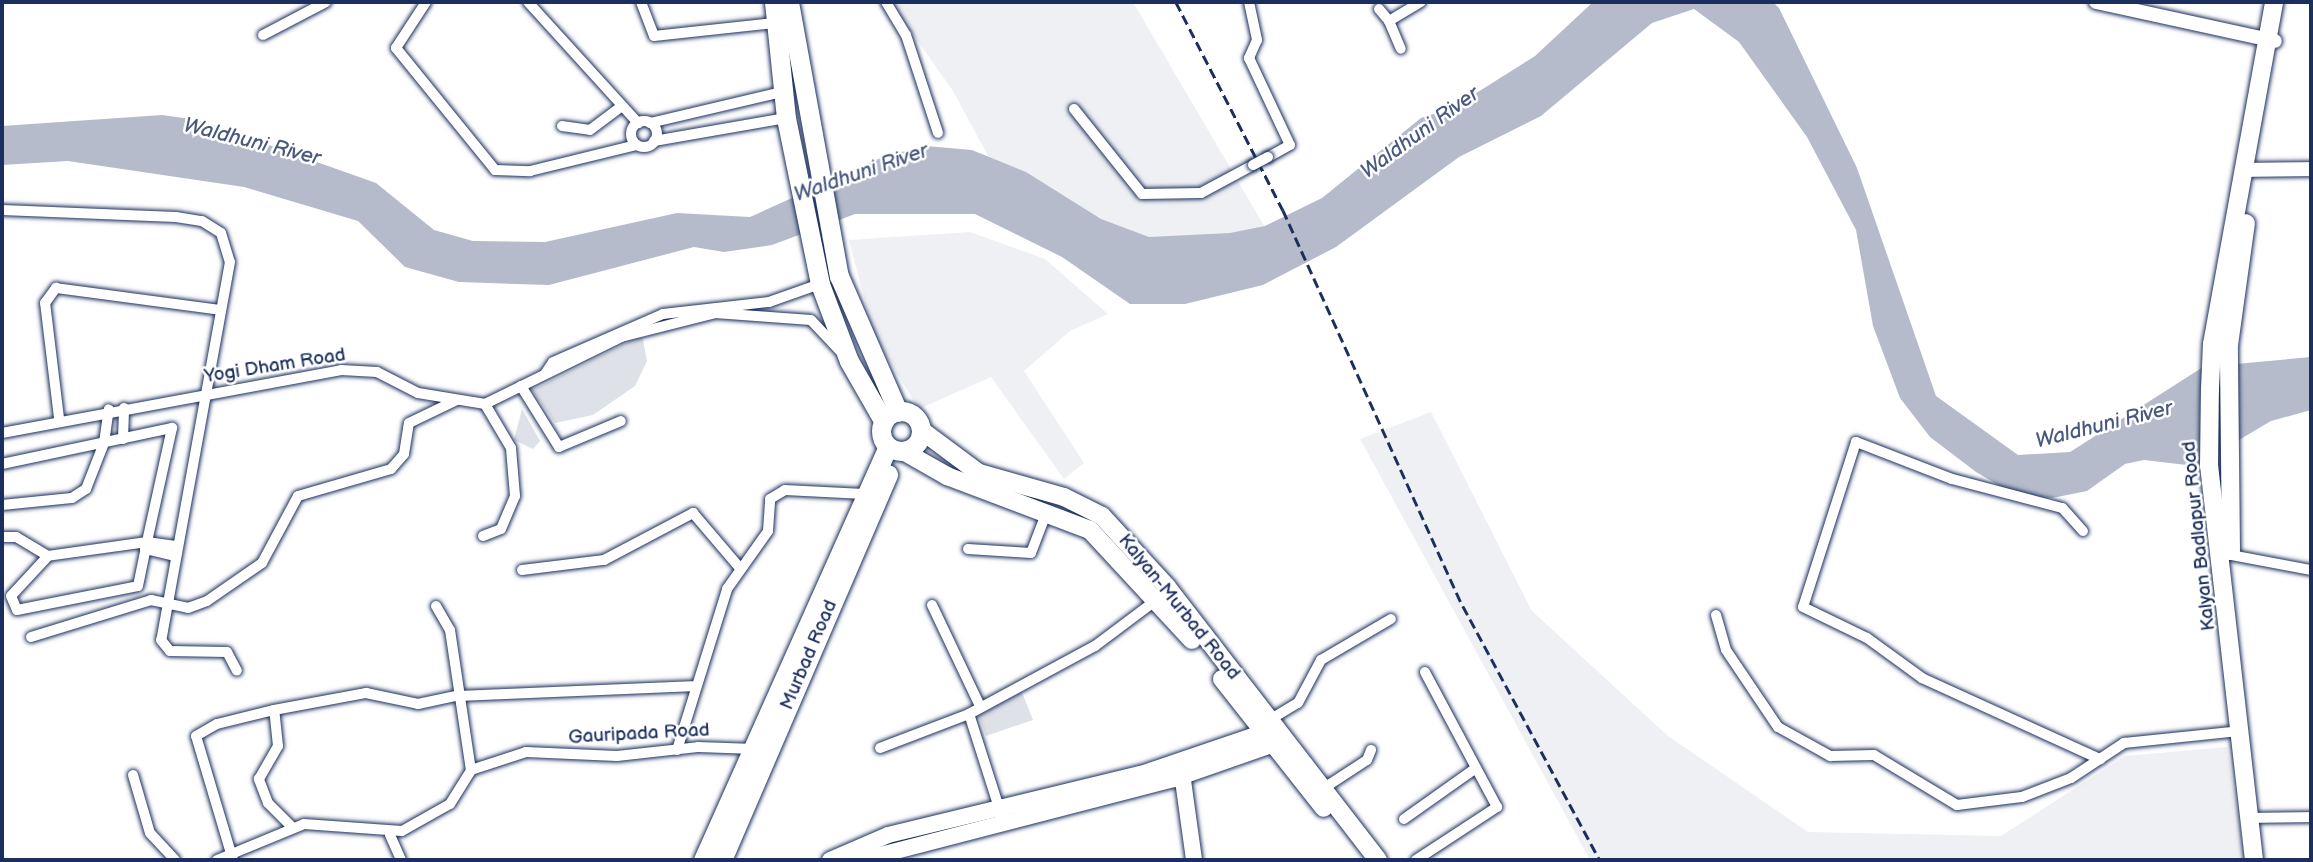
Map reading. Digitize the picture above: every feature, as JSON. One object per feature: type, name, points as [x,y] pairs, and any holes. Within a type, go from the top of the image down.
[{"type":"highway","points":[[722,860],[761,750],[847,549],[896,449],[891,417],[839,276],[782,92],[774,2]]},
{"type":"highway","points":[[789,2],[795,128],[815,265],[849,360],[891,417]]},
{"type":"highway","points":[[847,549],[864,494],[896,449],[917,443],[921,430],[915,418],[891,417]]},
{"type":"highway","points":[[703,860],[761,750]]},
{"type":"main road","name":"Kalyan Badlapur Road","points":[[2254,860],[2254,818],[2225,554],[2209,466],[2221,344],[2274,2]]},
{"type":"main road","name":"Kalyan Badlapur Road","points":[[2270,39],[2283,2]]},
{"type":"main road","name":"Kalyan Badlapur Road","points":[[2221,344],[2227,474],[2225,554],[2241,731],[2254,818],[2264,860]]},
{"type":"main road","name":"Kalyan-Murbad Road","points":[[921,430],[979,473],[1064,497],[1102,516],[1275,733],[1365,860]]},
{"type":"main road","name":"Kalyan-Murbad Road","points":[[896,449],[1046,514],[1090,530],[1159,598],[1324,788],[1378,860]]},
{"type":"main road","points":[[861,860],[1002,817],[1177,771],[1275,733]]},
{"type":"main road","points":[[1177,771],[1186,860]]},
{"type":"main road","points":[[1177,771],[1194,860]]},
{"type":"main road","points":[[830,860],[903,846]]},
{"type":"street","points":[[263,35],[326,2]]},
{"type":"street","points":[[426,2],[396,48],[495,170],[530,171],[678,136],[795,128]]},
{"type":"street","points":[[528,2],[638,123],[650,123],[782,92]]},
{"type":"street","points":[[641,2],[654,36],[774,23]]},
{"type":"street","points":[[886,2],[906,35],[938,133]]},
{"type":"street","points":[[1074,109],[1142,194],[1201,193],[1290,145],[1249,58],[1257,40],[1250,2]]},
{"type":"street","points":[[1389,21],[1421,2]]},
{"type":"street","points":[[2096,2],[2270,39]]},
{"type":"street","points":[[1378,9],[1389,21],[1401,49]]},
{"type":"street","points":[[562,126],[590,131],[622,106]]},
{"type":"street","points":[[673,117],[678,136]]},
{"type":"street","points":[[636,145],[631,133],[638,123]]},
{"type":"street","points":[[650,123],[654,141]]},
{"type":"street","points":[[2248,170],[2311,169]]},
{"type":"street","points":[[2,211],[176,217],[211,225],[230,262],[163,602],[165,647],[227,652],[237,671]]},
{"type":"street","points":[[545,374],[553,362],[663,314],[769,302],[839,276]]},
{"type":"street","points":[[59,418],[46,303],[55,288],[221,310]]},
{"type":"street","points":[[483,536],[509,519],[516,485],[511,448],[485,404],[545,374],[644,328],[715,313],[771,312],[811,320],[849,360]]},
{"type":"street","name":"Yogi Dham Road","points":[[2,433],[59,418],[341,370],[377,372],[418,393],[485,404]]},
{"type":"street","points":[[521,386],[559,447],[621,421]]},
{"type":"street","points":[[30,637],[163,602],[188,608],[243,578],[262,563],[298,496],[391,469],[404,454],[409,423],[457,400]]},
{"type":"street","points":[[123,439],[124,408]]},
{"type":"street","points":[[2,505],[72,498],[86,489],[104,443],[109,409]]},
{"type":"street","points":[[2,464],[172,428],[146,545],[138,586],[17,610],[6,595],[48,556],[146,545],[173,550]]},
{"type":"street","points":[[2083,531],[2062,508],[1952,479],[1856,442],[1803,607],[1867,638],[1922,678],[2100,759]]},
{"type":"street","points":[[677,750],[692,686],[739,567],[768,531],[775,492],[864,494]]},
{"type":"street","points":[[522,570],[604,560],[694,513],[739,567]]},
{"type":"street","points":[[968,549],[1031,553],[1046,514]]},
{"type":"street","points":[[2,537],[16,537],[48,556]]},
{"type":"street","points":[[2225,554],[2311,570]]},
{"type":"street","points":[[880,748],[969,713],[1106,640],[1159,598]]},
{"type":"street","points":[[932,605],[980,706]]},
{"type":"street","points":[[217,860],[233,857],[292,827],[334,821],[390,835],[435,817],[471,770],[457,696],[450,630],[436,606]]},
{"type":"street","points":[[1716,615],[1727,650],[1778,727],[1830,756],[1874,755],[1957,805],[2022,797],[2100,759],[2124,743],[2241,731]]},
{"type":"street","points":[[1275,733],[1298,703],[1321,660],[1391,619]]},
{"type":"street","points":[[1416,860],[1497,807],[1424,672]]},
{"type":"street","points":[[233,857],[196,736],[217,724],[366,693],[418,704],[457,696],[692,686]]},
{"type":"street","points":[[274,710],[278,747],[259,779],[276,816],[292,827]]},
{"type":"street","points":[[969,713],[1002,817]]},
{"type":"street","name":"Gauripada Road","points":[[471,770],[539,751],[581,757],[677,750],[761,750]]},
{"type":"street","points":[[1324,788],[1367,760],[1371,750]]},
{"type":"street","points":[[1404,819],[1476,768]]},
{"type":"street","points":[[133,775],[150,833],[176,860]]},
{"type":"street","points":[[2254,818],[2311,817]]},
{"type":"street","points":[[390,835],[401,860]]},
{"type":"shaded area","points":[[890,2],[1133,2],[1266,229],[1140,244],[995,169],[953,91]]},
{"type":"shaded area","points":[[970,232],[1045,259],[1108,314],[1070,331],[1024,371],[1084,463],[1064,479],[991,377],[919,409],[874,336],[849,240]]},
{"type":"shaded area","points":[[642,335],[647,361],[635,386],[593,415],[555,423],[532,390]]},
{"type":"shaded area","points":[[522,409],[540,441],[533,449],[514,440]]},
{"type":"shaded area","points":[[1431,412],[1532,611],[1668,736],[1808,832],[2001,836],[2125,756],[2227,747],[2245,860],[1590,860],[1360,439]]},
{"type":"shaded area","points":[[1021,690],[1033,720],[986,736],[977,711]]},
{"type":"water","name":"Waldhuni River","points":[[1593,2],[1773,2],[1779,8],[1857,168],[1936,396],[2018,455],[2070,452],[2203,367],[2311,357],[2311,410],[2271,421],[2195,466],[2144,460],[2125,464],[2087,491],[2052,498],[2017,496],[1976,472],[1930,437],[1900,398],[1873,326],[1856,230],[1807,137],[1739,42],[1694,9],[1652,23],[1541,116],[1459,157],[1336,247],[1263,285],[1185,304],[1130,304],[1062,257],[975,214],[855,214],[772,245],[724,252],[694,247],[549,285],[459,282],[405,267],[358,221],[244,187],[68,161],[2,165],[2,126],[162,115],[198,120],[376,183],[434,230],[473,241],[545,242],[677,213],[750,217],[885,156],[926,146],[972,150],[1026,172],[1101,219],[1149,237],[1230,233],[1265,226],[1322,198],[1421,118],[1454,107],[1535,56]]},
{"type":"railway","points":[[1176,2],[1283,210],[1463,606],[1600,860]]}]
